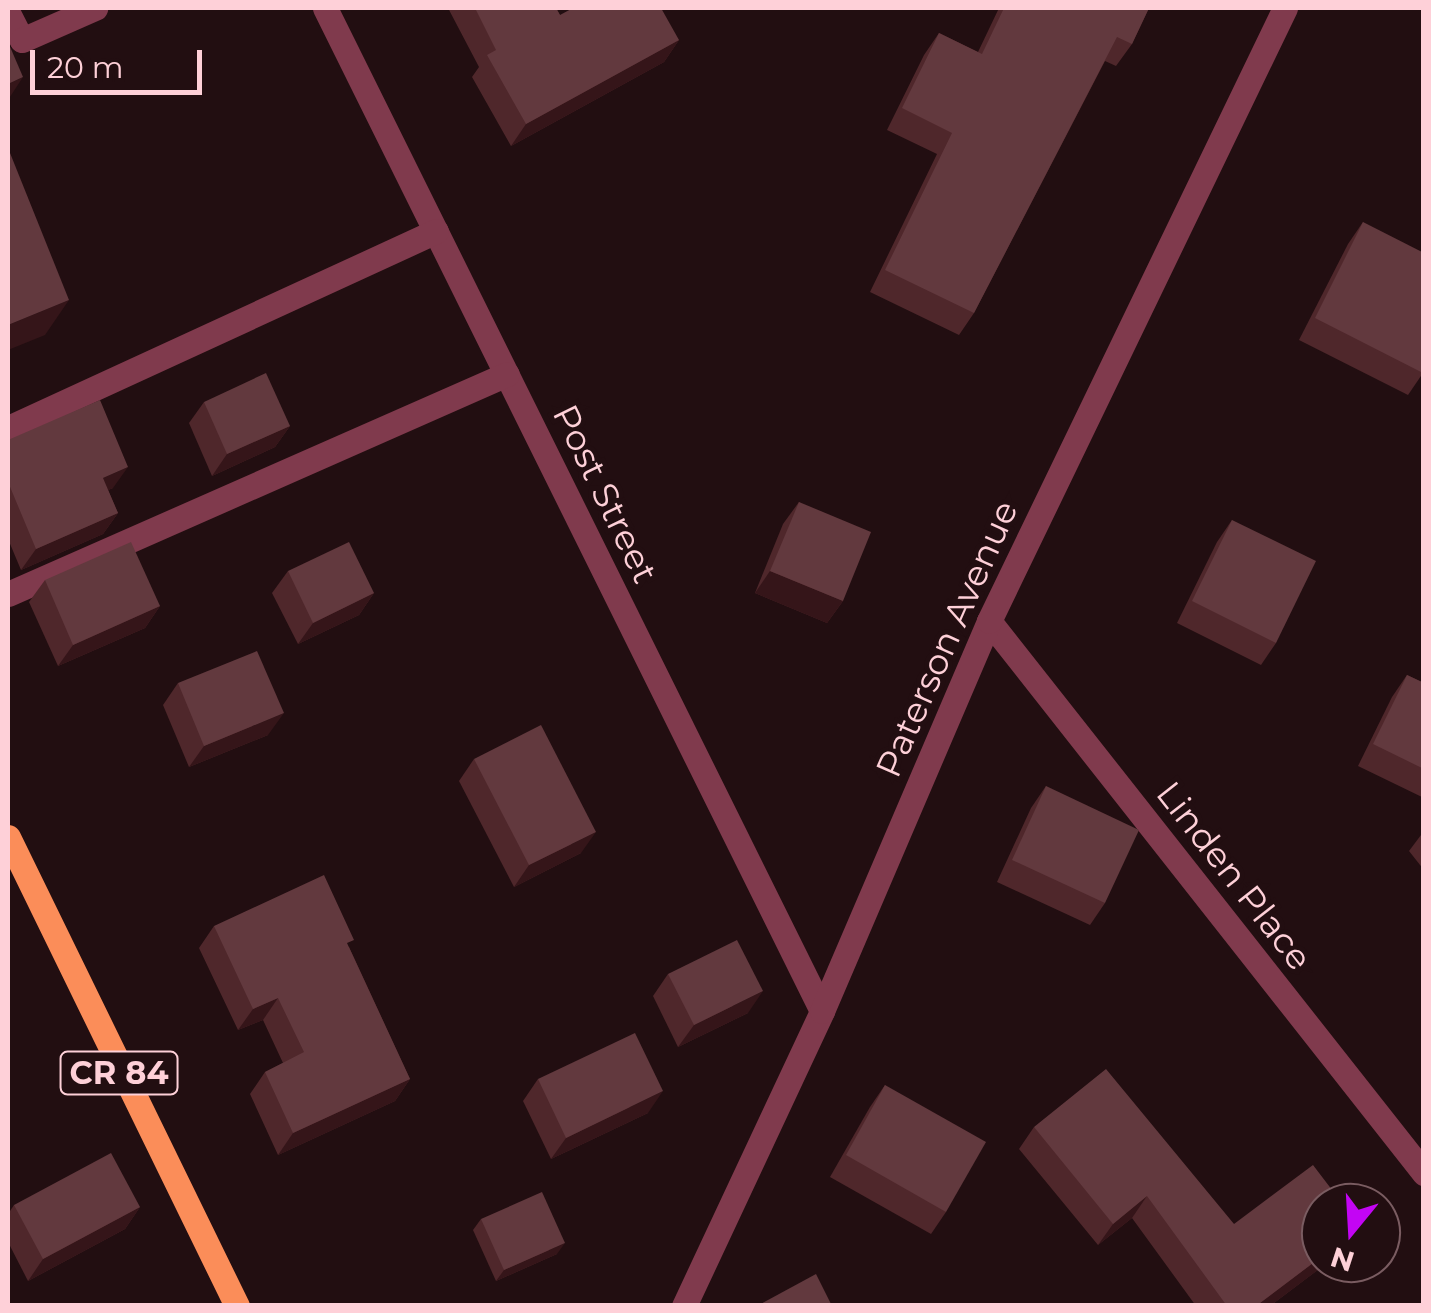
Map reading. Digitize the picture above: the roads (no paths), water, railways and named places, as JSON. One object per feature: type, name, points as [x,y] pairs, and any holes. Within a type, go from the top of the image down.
[{"type":"main road","name":"CR 84","points":[[8,837],[237,1306]]},
{"type":"street","points":[[8,12],[22,40],[94,8]]},
{"type":"street","name":"Post Street","points":[[325,8],[822,1010]]},
{"type":"street","name":"Paterson Avenue","points":[[684,1306],[822,1010],[990,621],[1285,8]]},
{"type":"street","points":[[8,428],[436,231]]},
{"type":"street","points":[[8,594],[507,374]]},
{"type":"street","name":"Linden Place","points":[[990,621],[1424,1173]]}]
